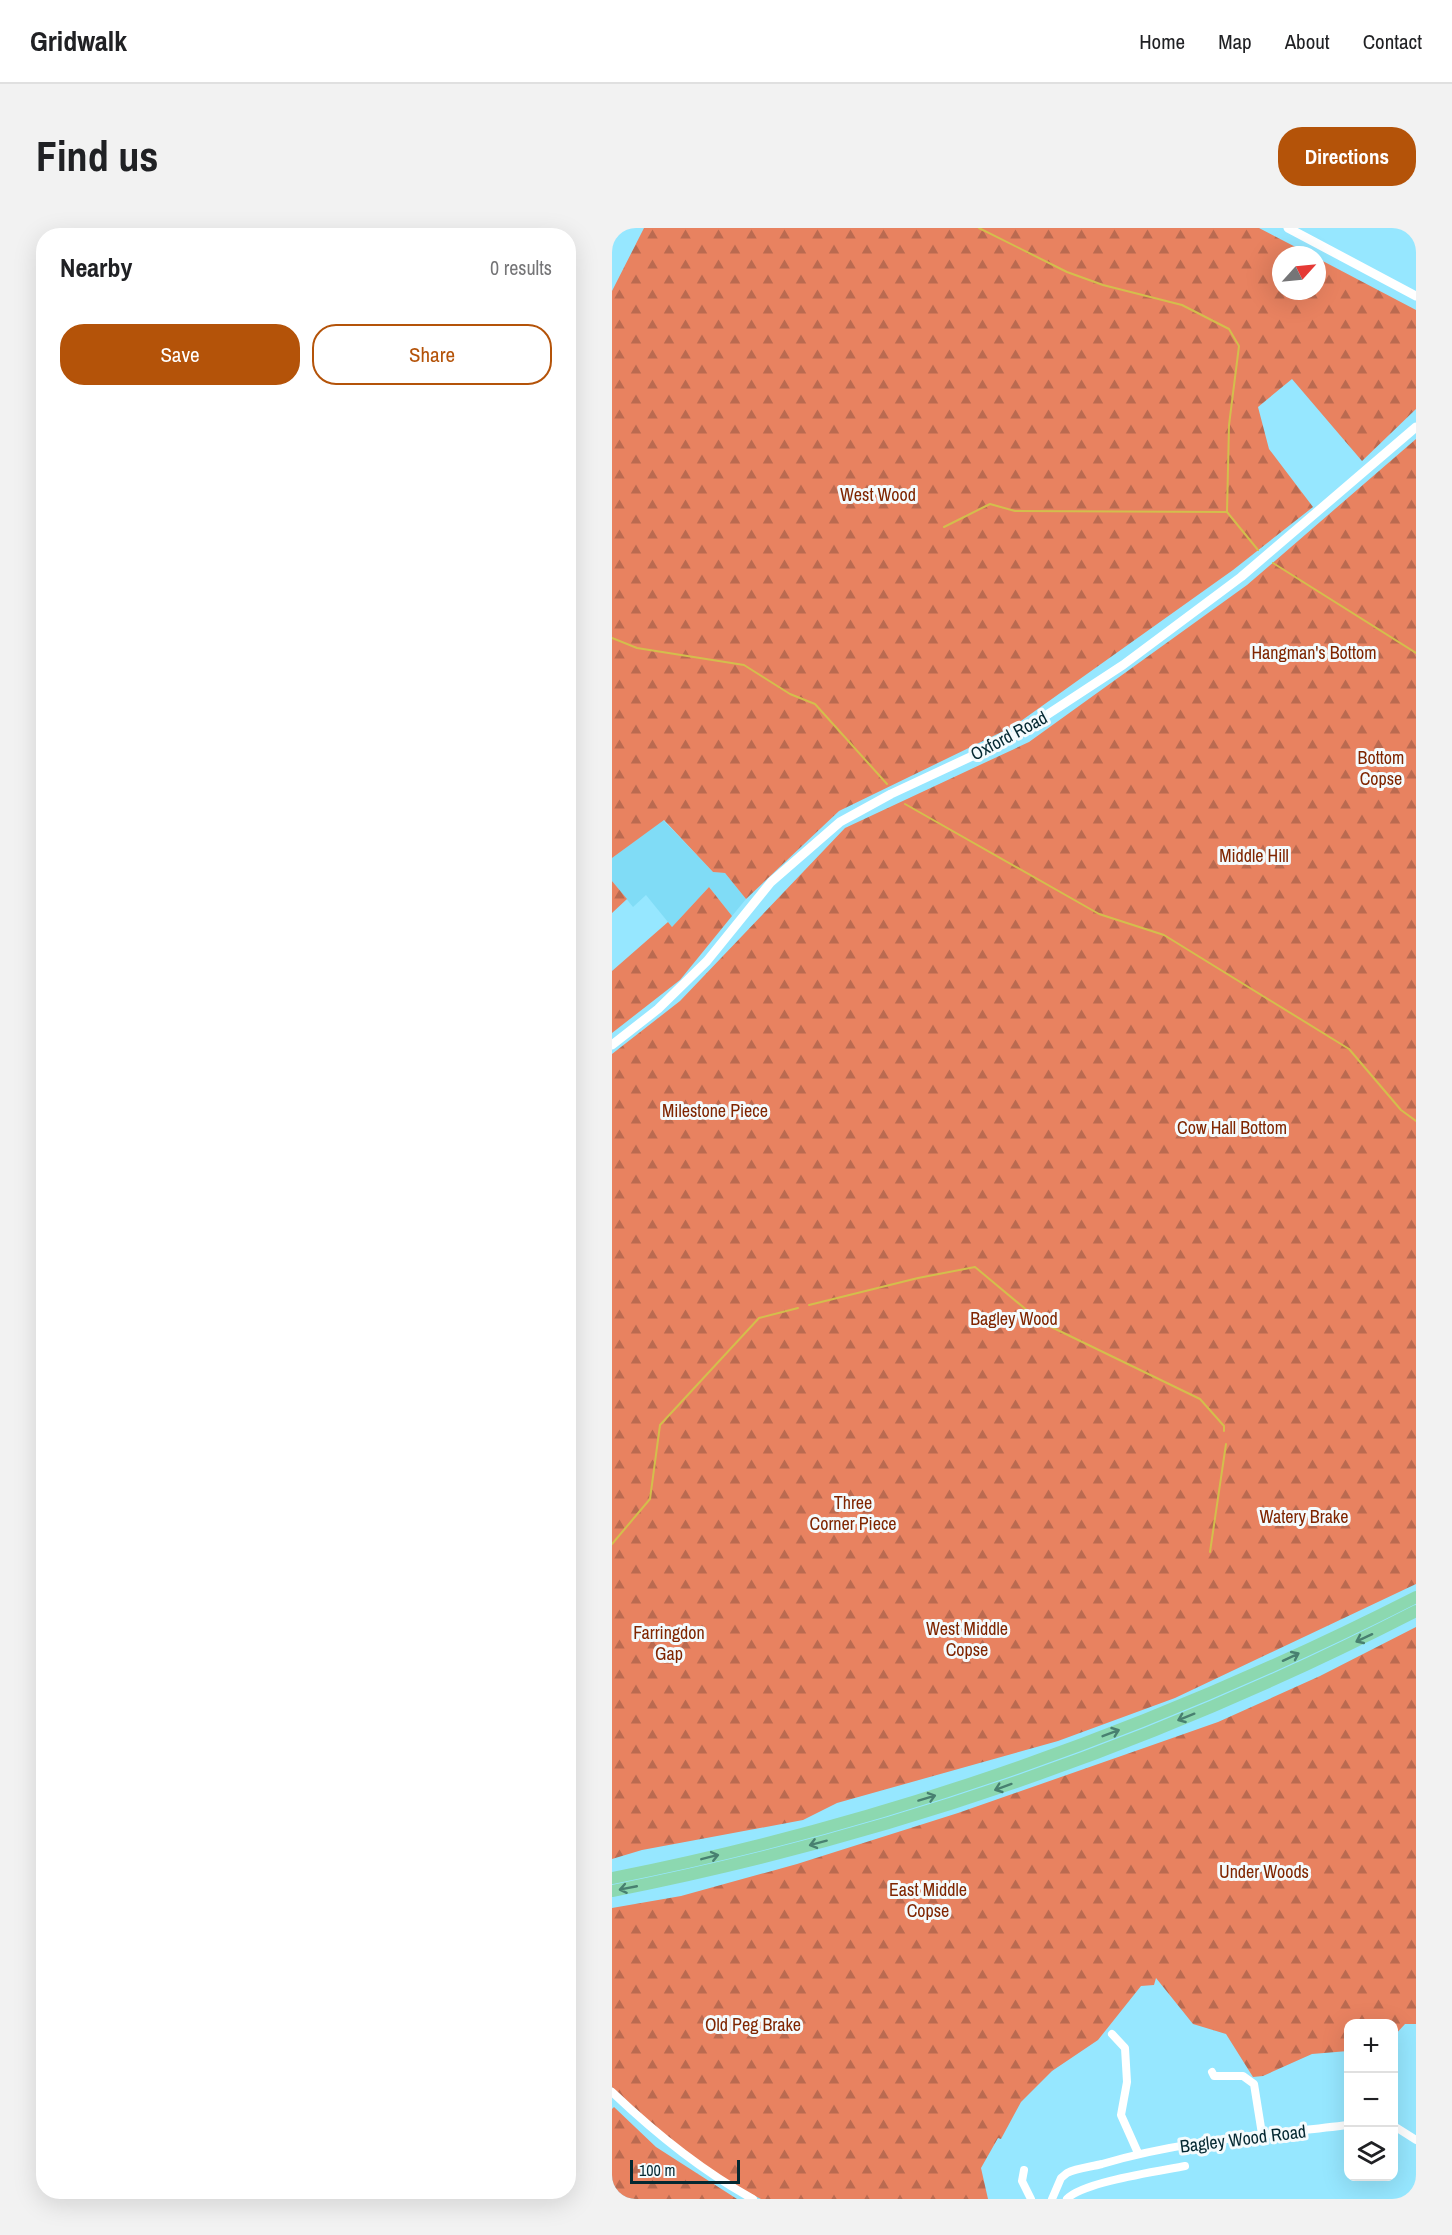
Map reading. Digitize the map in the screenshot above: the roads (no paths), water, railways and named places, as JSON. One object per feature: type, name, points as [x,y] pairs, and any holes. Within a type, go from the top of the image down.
[{"type":"highway","points":[[612,1878],[688,1863],[778,1840],[872,1815],[982,1780],[1212,1693],[1416,1597]]},
{"type":"highway","points":[[612,1891],[693,1875],[782,1853],[986,1793],[1095,1753],[1234,1697],[1416,1611]]},
{"type":"street","points":[[1288,228],[1416,296]]},
{"type":"street","name":"Oxford Road","points":[[612,1045],[658,1009],[707,961],[771,882],[840,822],[891,794],[1013,737],[1123,665],[1240,577],[1415,427]]},
{"type":"street","points":[[1112,2034],[1125,2048],[1127,2082],[1121,2115],[1138,2153]]},
{"type":"street","points":[[1212,2072],[1214,2076],[1243,2076],[1254,2084],[1262,2134]]},
{"type":"street","points":[[612,2092],[655,2133],[725,2184],[753,2199]]},
{"type":"street","name":"Bagley Wood Road","points":[[1052,2199],[1061,2178],[1067,2173],[1138,2153],[1262,2134],[1288,2134],[1344,2126]]},
{"type":"street","points":[[1396,2127],[1416,2140]]},
{"type":"street","name":"Bagley Wood Road","points":[[1066,2199],[1073,2193],[1098,2184],[1185,2166]]},
{"type":"street","points":[[1021,2172],[1022,2181],[1031,2199]]},
{"type":"waterway","points":[[979,228],[1067,272],[1103,285],[1182,305],[1229,329],[1239,346],[1229,425],[1227,512]]},
{"type":"waterway","points":[[944,527],[990,504],[1015,511],[1227,512],[1258,550]]},
{"type":"waterway","points":[[1273,563],[1416,653]]},
{"type":"waterway","points":[[612,638],[637,648],[744,665],[790,694],[815,704],[887,784]]},
{"type":"waterway","points":[[905,804],[1099,914],[1164,935],[1349,1049],[1401,1110],[1416,1121]]},
{"type":"waterway","points":[[809,1305],[918,1278],[975,1267],[1041,1322],[1200,1399],[1224,1426],[1224,1431]]},
{"type":"waterway","points":[[612,1544],[650,1499],[660,1425],[759,1318],[798,1308]]},
{"type":"waterway","points":[[1210,1552],[1226,1444]]},
{"type":"park label","name":"West Wood","points":[[878,495]]},
{"type":"park label","name":"Hangman's Bottom","points":[[1314,653]]},
{"type":"park label","name":"Bottom Copse","points":[[1381,768]]},
{"type":"park label","name":"Middle Hill","points":[[1254,856]]},
{"type":"park label","name":"Milestone Piece","points":[[715,1111]]},
{"type":"park label","name":"Cow Hall Bottom","points":[[1232,1128]]},
{"type":"park label","name":"Bagley Wood","points":[[1014,1319]]},
{"type":"park label","name":"Three Corner Piece","points":[[853,1513]]},
{"type":"park label","name":"Watery Brake","points":[[1304,1517]]},
{"type":"park label","name":"West Middle Copse","points":[[967,1639]]},
{"type":"park label","name":"Farringdon Gap","points":[[669,1643]]},
{"type":"park label","name":"Under Woods","points":[[1264,1872]]},
{"type":"park label","name":"East Middle Copse","points":[[928,1900]]},
{"type":"park label","name":"Old Peg Brake","points":[[753,2025]]}]
